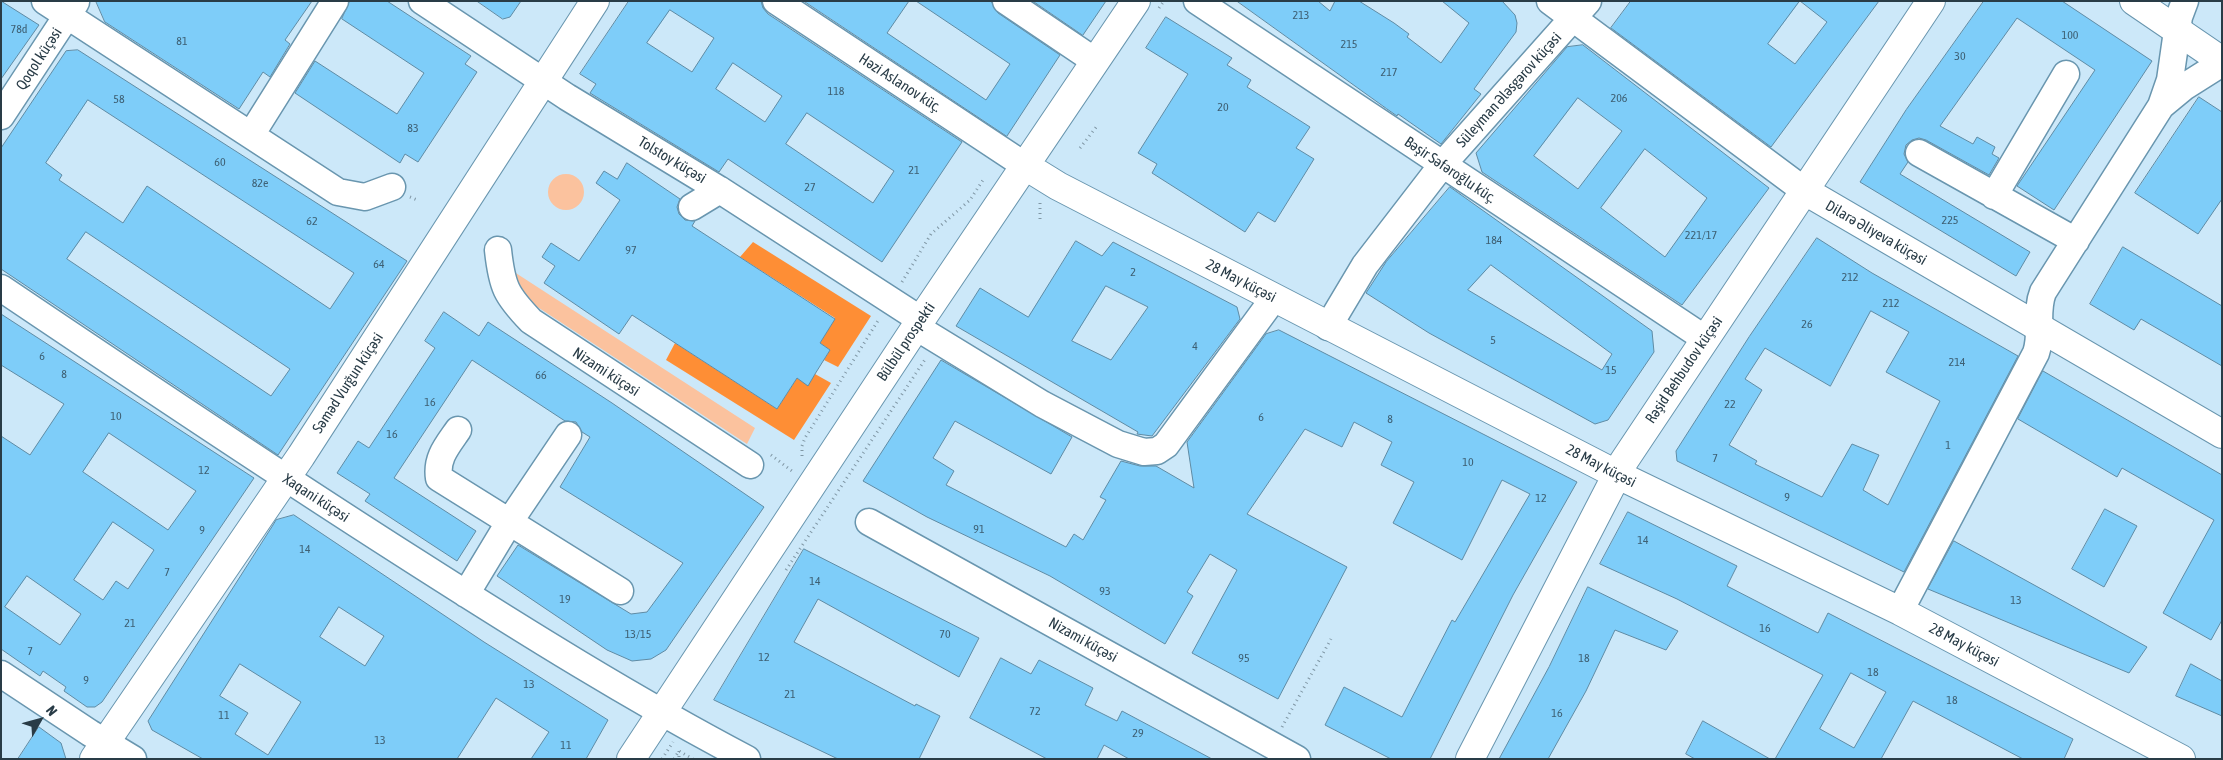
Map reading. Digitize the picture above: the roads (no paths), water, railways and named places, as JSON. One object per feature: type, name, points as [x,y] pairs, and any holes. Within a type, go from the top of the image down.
[{"type":"main road","name":"Səməd Vurğun küçəsi","points":[[99,751],[286,479],[595,1]]},
{"type":"main road","name":"Rəşid Behbudov küçəsi","points":[[1470,759],[1616,474],[1704,338],[1931,1]]},
{"type":"main road","points":[[2134,1],[2222,62]]},
{"type":"main road","name":"Bülbül prospekti","points":[[660,730],[679,686],[1024,165],[1095,61],[1148,3]]},
{"type":"main road","name":"28 May küçəsi","points":[[1024,165],[1058,186],[1328,327],[1616,474],[1900,611],[2181,759]]},
{"type":"main road","name":"Dilarə Əliyeva küçəsi","points":[[1805,190],[2222,434]]},
{"type":"main road","points":[[631,759],[660,730]]},
{"type":"street","points":[[45,1],[72,9],[251,136],[338,192],[365,197],[392,187]]},
{"type":"street","points":[[251,136],[335,1]]},
{"type":"street","name":"Tolstoy küçəsi","points":[[422,1],[542,81],[720,190],[890,300],[919,324],[1042,404],[1118,444],[1144,452],[1157,451],[1166,445],[1274,298]]},
{"type":"street","name":"Həzi Aslanov küç.","points":[[776,1],[1024,165]]},
{"type":"street","points":[[1006,1],[1095,61]]},
{"type":"street","name":"Bəşir Səfəroğlu küç.","points":[[1197,1],[1704,338]]},
{"type":"street","name":"Dilarə Əliyeva küçəsi","points":[[1550,1],[1580,10],[1805,190]]},
{"type":"street","points":[[1900,611],[2036,353],[2040,328],[2039,302],[2043,292],[2161,106],[2172,72],[2177,30],[2185,1]]},
{"type":"street","name":"Qoqol küçəsi","points":[[1,116],[72,9]]},
{"type":"street","name":"Süleyman Ələsgərov küçəsi","points":[[1328,327],[1365,265],[1442,165],[1580,10]]},
{"type":"street","points":[[2161,106],[2184,87],[2222,62]]},
{"type":"street","points":[[1994,196],[2066,74]]},
{"type":"street","points":[[1919,153],[2076,241]]},
{"type":"street","points":[[692,207],[720,190]]},
{"type":"street","name":"Nizami küçəsi","points":[[498,250],[501,279],[511,299],[531,321],[760,460]]},
{"type":"street","name":"Xaqani küçəsi","points":[[1,288],[286,479],[466,594],[636,698],[660,730],[747,759]]},
{"type":"street","points":[[458,430],[442,454],[437,467],[440,478],[620,591]]},
{"type":"street","points":[[466,594],[510,521],[568,435]]},
{"type":"street","name":"Nizami küçəsi","points":[[869,522],[1297,759]]},
{"type":"street","points":[[1,674],[99,751],[134,759]]}]
